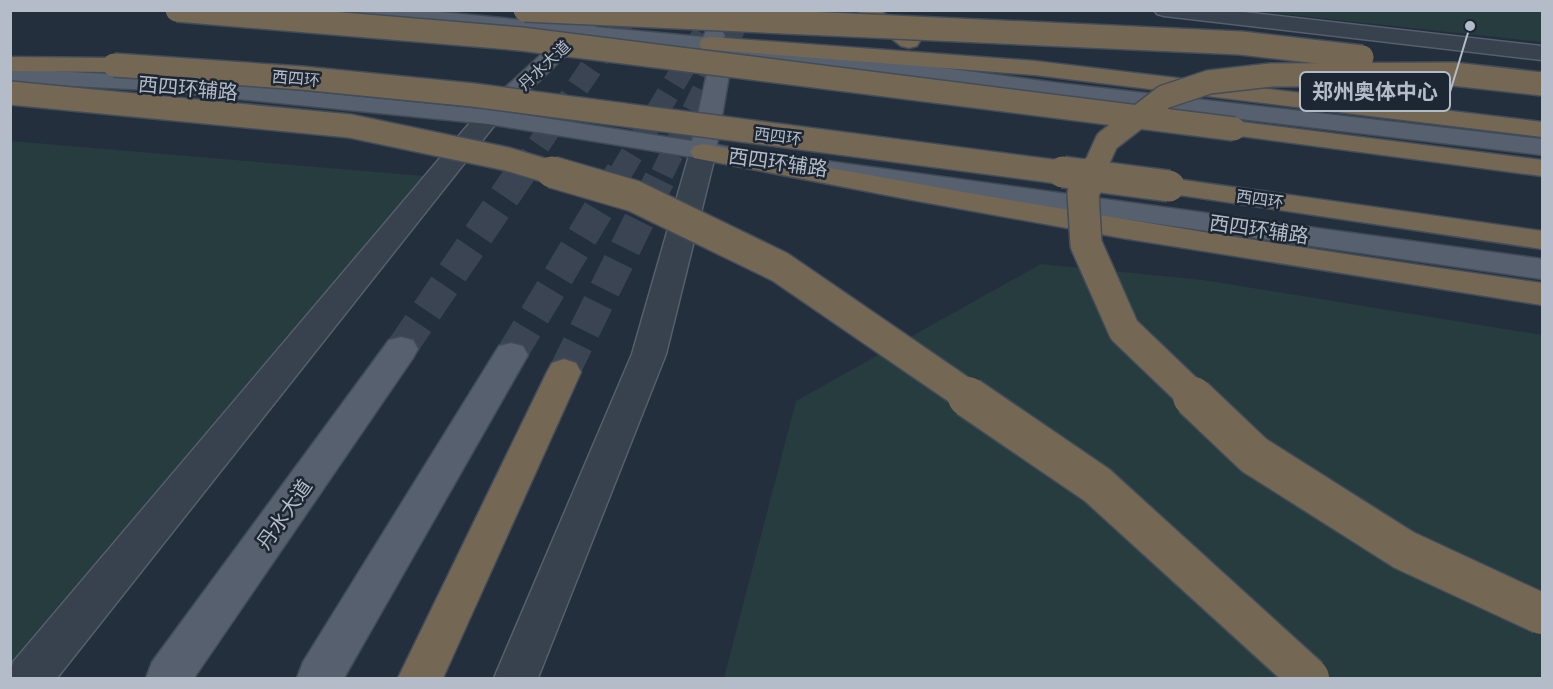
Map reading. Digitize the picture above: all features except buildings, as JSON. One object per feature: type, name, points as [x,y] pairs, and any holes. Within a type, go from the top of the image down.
[{"type":"highway","points":[[177,10],[715,54],[937,61],[1035,68],[1540,136]]},
{"type":"highway","points":[[525,10],[809,25],[1241,43],[1356,56],[1453,74],[1542,84]]},
{"type":"highway","points":[[866,10],[937,61]]},
{"type":"highway","points":[[715,54],[1542,168]]},
{"type":"highway","name":"西四环","points":[[10,64],[126,66],[302,78],[473,95],[1169,186],[1542,240]]},
{"type":"highway","points":[[1453,74],[1271,75],[1209,82],[1164,97],[1107,141],[1083,193],[1086,244],[1124,330],[1254,455],[1404,550],[1542,614]]},
{"type":"highway","points":[[10,93],[350,126],[507,159],[634,196],[780,267],[1097,486],[1309,678]]},
{"type":"highway","points":[[703,152],[860,184],[1228,247],[1542,294]]},
{"type":"highway","points":[[420,678],[564,372]]},
{"type":"main road","points":[[345,10],[580,32],[715,54],[1058,90],[1540,136]]},
{"type":"main road","name":"丹水大道","points":[[488,117],[580,32],[598,10]]},
{"type":"main road","points":[[703,152],[715,54],[729,10]]},
{"type":"main road","name":"西四环辅路","points":[[10,76],[150,83],[488,117],[703,152],[1542,269]]},
{"type":"main road","name":"丹水大道","points":[[168,678],[401,349]]},
{"type":"main road","points":[[319,678],[511,355]]},
{"type":"street","points":[[1164,10],[1542,53]]},
{"type":"street","points":[[29,678],[488,117]]},
{"type":"street","points":[[516,678],[650,354],[703,152]]},
{"type":"green space","points":[[1254,11],[1542,11],[1542,42]]},
{"type":"green space","points":[[10,141],[423,176],[11,662]]},
{"type":"green space","points":[[1041,264],[1203,280],[1542,335],[1542,678],[724,678],[796,401]]},
{"type":"tunnel","points":[[519,174],[630,10]]},
{"type":"tunnel","points":[[620,174],[718,10]]},
{"type":"tunnel","points":[[662,174],[743,10]]},
{"type":"tunnel","points":[[401,349],[521,172]]},
{"type":"tunnel","points":[[511,355],[621,172]]},
{"type":"tunnel","points":[[564,372],[663,172]]},
{"type":"place","name":"郑州奥体中心","points":[[1470,26]]}]
